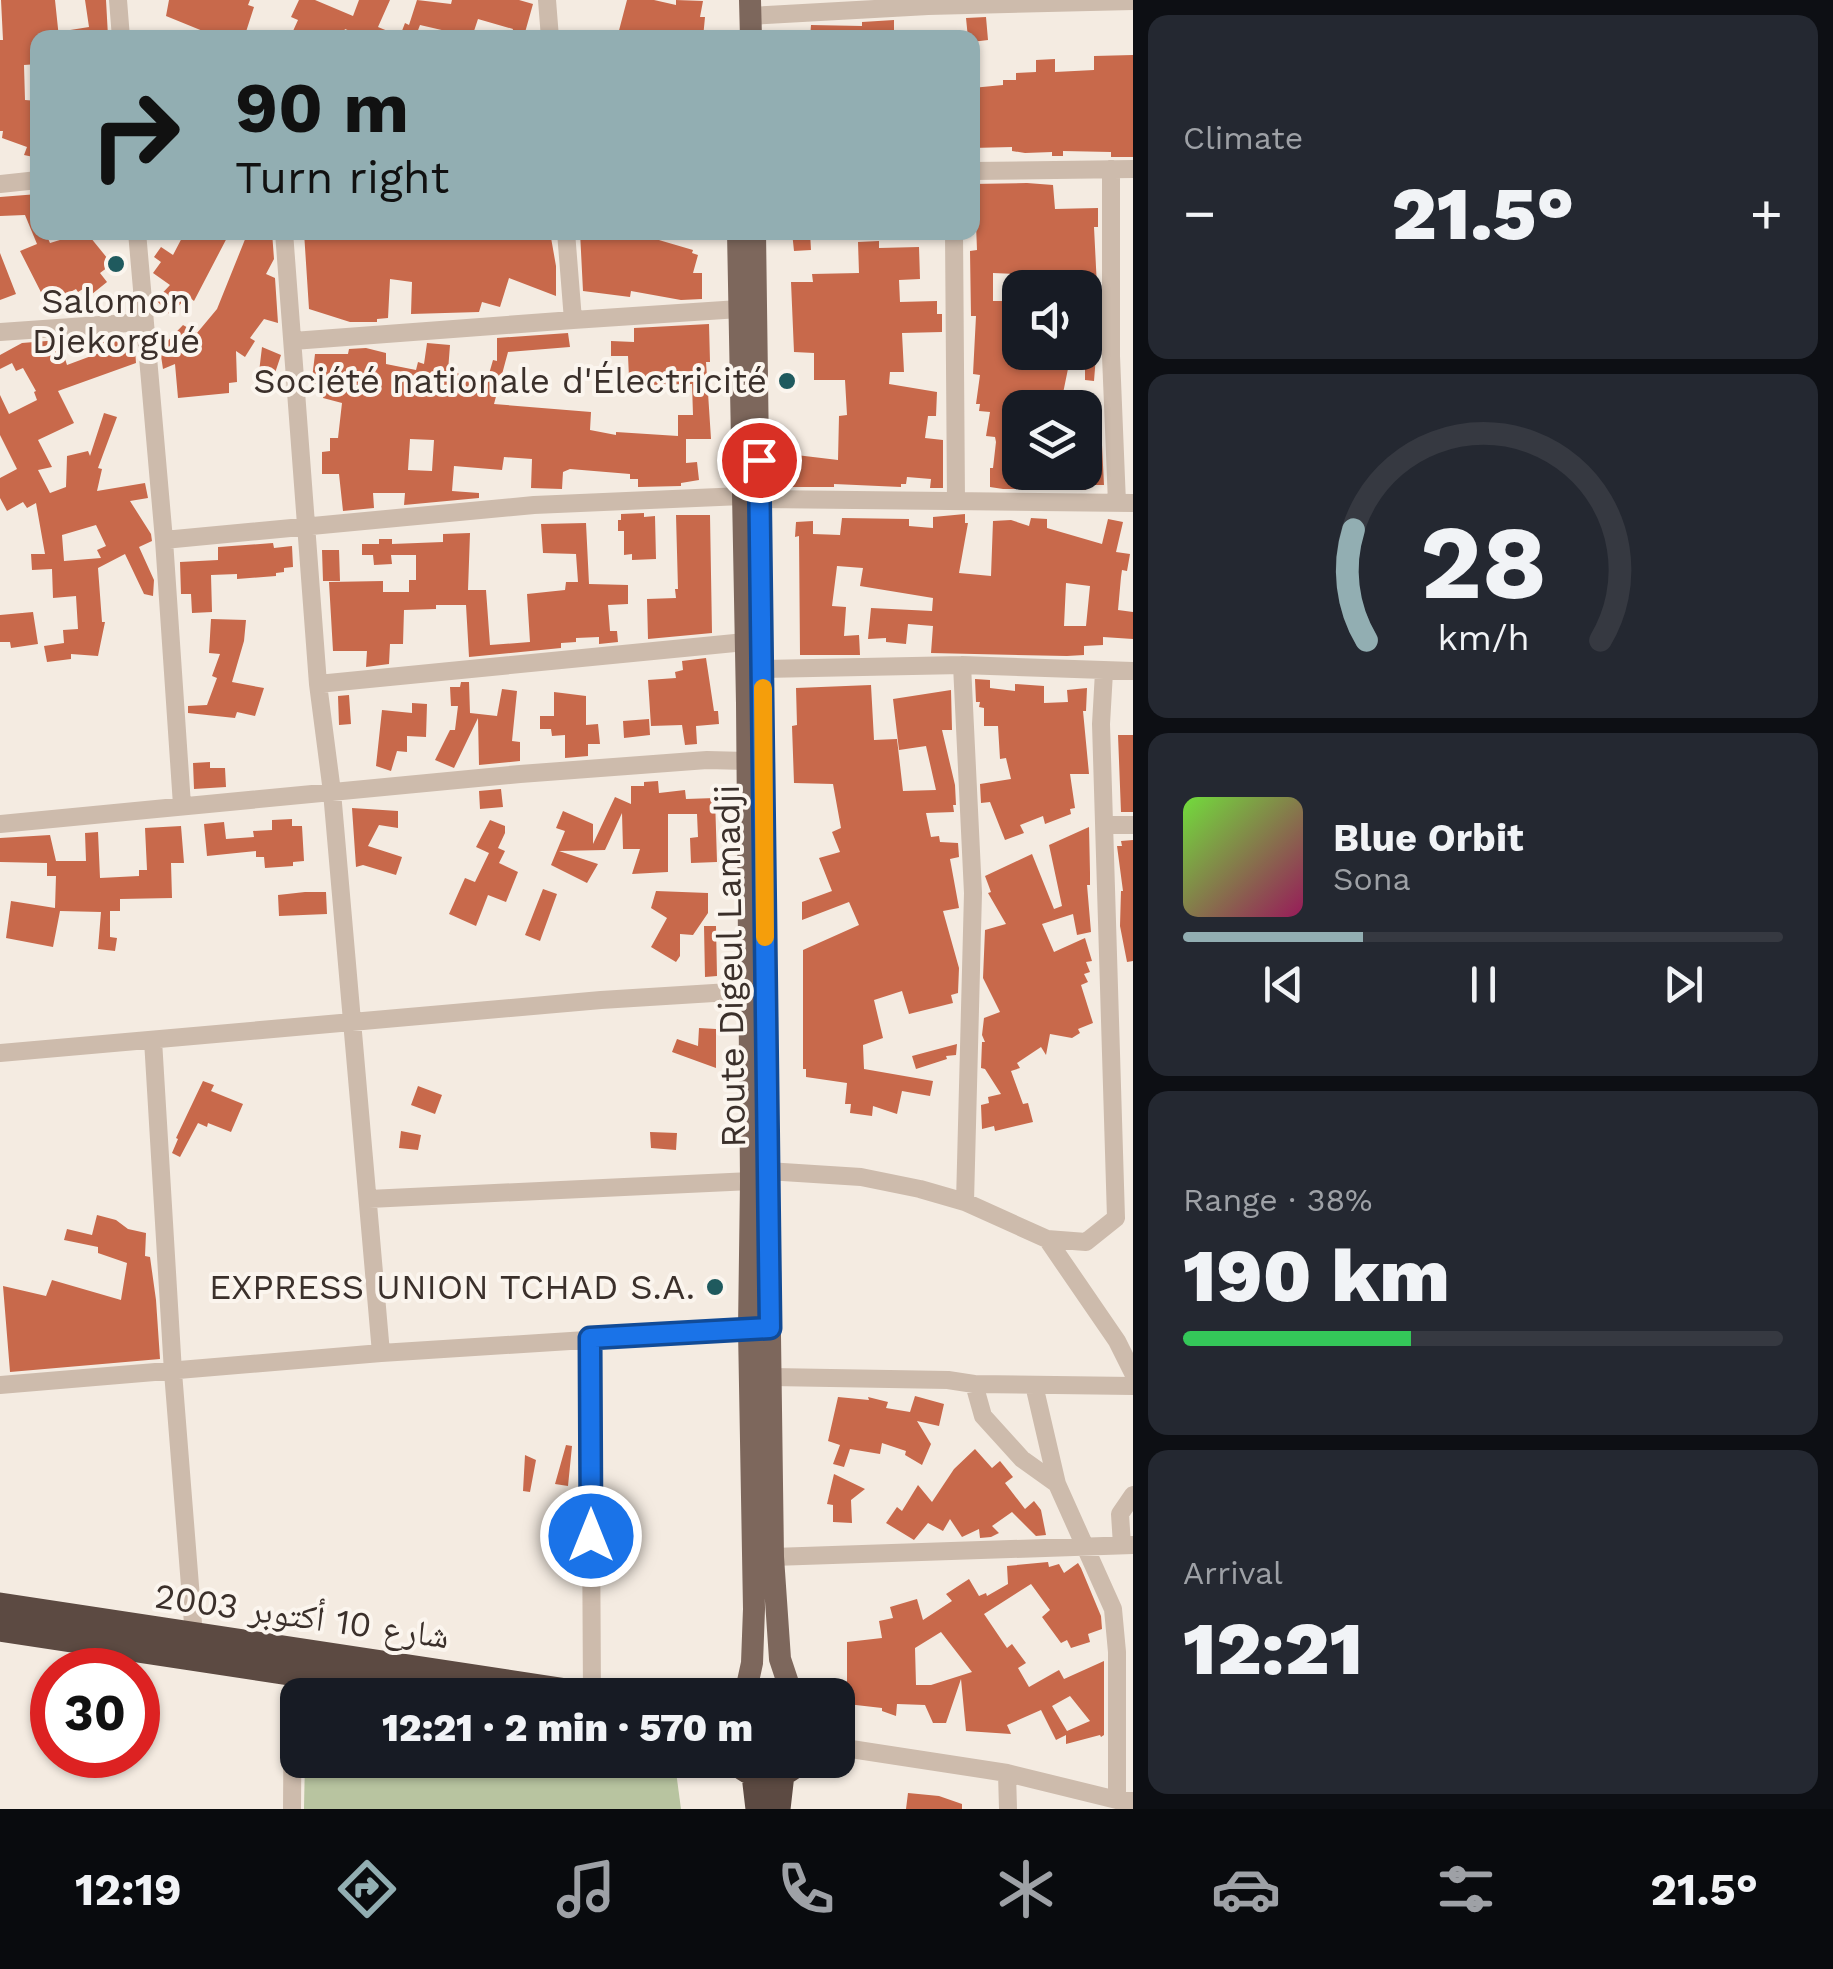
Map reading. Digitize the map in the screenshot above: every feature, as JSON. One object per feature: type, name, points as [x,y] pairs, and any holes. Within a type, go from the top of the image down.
[{"type":"highway","name":"شارع 10 أكتوبر 2003","points":[[0,1604],[478,1678]]},
{"type":"highway","name":"شارع 10 أكتوبر 2003","points":[[0,1630],[330,1678]]},
{"type":"highway","points":[[748,1778],[758,1809]]},
{"type":"highway","points":[[778,1809],[788,1778]]},
{"type":"main road","points":[[738,240],[751,497],[745,642],[757,991]]},
{"type":"main road","name":"Route Digeul Lamadji","points":[[755,240],[751,497],[763,669],[757,991],[759,1329],[772,1377],[774,1557],[780,1659],[786,1678]]},
{"type":"main road","points":[[749,1678],[754,1622],[759,1329]]},
{"type":"street","points":[[118,0],[120,30]]},
{"type":"street","points":[[547,0],[549,30]]},
{"type":"street","points":[[747,13],[928,3],[1133,1]]},
{"type":"street","points":[[164,540],[534,505],[751,497],[1125,502],[1112,356],[1111,169]]},
{"type":"street","points":[[980,171],[1133,169]]},
{"type":"street","points":[[0,184],[30,181]]},
{"type":"street","points":[[137,240],[182,805]]},
{"type":"street","points":[[285,240],[318,684],[332,792],[380,1353]]},
{"type":"street","points":[[567,240],[574,320]]},
{"type":"street","points":[[954,240],[956,500]]},
{"type":"street","points":[[293,342],[739,310]]},
{"type":"street","points":[[0,332],[142,322]]},
{"type":"street","points":[[318,684],[745,642]]},
{"type":"street","points":[[763,669],[962,665],[1133,671]]},
{"type":"street","points":[[962,665],[972,893],[965,1202]]},
{"type":"street","points":[[369,1198],[759,1176],[860,1178],[965,1202],[1047,1239],[1086,1242],[1124,1221],[1101,724],[1104,672]]},
{"type":"street","points":[[0,824],[520,774],[708,760],[747,761]]},
{"type":"street","points":[[1106,825],[1133,825]]},
{"type":"street","points":[[0,1053],[601,1000],[757,991]]},
{"type":"street","points":[[153,1040],[194,1636]]},
{"type":"street","points":[[1047,1239],[1117,1341],[1133,1373]]},
{"type":"street","points":[[0,1385],[380,1353],[759,1329]]},
{"type":"street","points":[[590,1338],[593,1678]]},
{"type":"street","points":[[772,1377],[1133,1386]]},
{"type":"street","points":[[974,1384],[983,1416],[1022,1459],[1058,1484]]},
{"type":"street","points":[[855,1749],[1007,1773],[1125,1800],[1113,1609],[1058,1484],[1034,1384]]},
{"type":"street","points":[[774,1557],[1128,1545],[1120,1514],[1133,1495]]},
{"type":"street","points":[[292,1809],[293,1672]]},
{"type":"street","points":[[1007,1773],[1008,1809]]},
{"type":"green space","points":[[305,1778],[677,1778],[681,1809],[304,1809]]},
{"type":"building","points":[[1,0],[55,0],[58,30],[30,30],[30,65],[24,65],[25,100],[30,100],[30,156],[24,155],[27,147],[2,138],[0,131]]},
{"type":"building","points":[[85,0],[106,0],[108,30],[70,30],[89,27]]},
{"type":"building","points":[[169,0],[250,0],[248,5],[254,7],[247,30],[200,30],[166,16]]},
{"type":"building","points":[[299,0],[315,0],[353,16],[359,0],[390,0],[378,27],[385,30],[293,30],[298,20],[291,17]]},
{"type":"building","points":[[417,0],[451,4],[452,0],[519,0],[533,4],[526,30],[478,19],[474,30],[420,25],[418,30],[402,30],[405,23],[409,25]]},
{"type":"building","points":[[627,0],[676,5],[676,0],[703,1],[700,17],[705,17],[704,30],[619,30]]},
{"type":"building","points":[[986,17],[988,40],[980,41],[980,30],[967,30],[966,18]]},
{"type":"building","points":[[894,20],[894,30],[811,30],[811,25],[862,26],[862,22]]},
{"type":"building","points":[[1133,55],[1133,157],[1111,157],[1111,152],[1063,151],[1063,156],[1052,156],[1052,152],[1012,151],[1012,147],[980,148],[980,87],[1016,80],[1016,73],[1036,72],[1036,60],[1055,59],[1055,72],[1094,70],[1094,56]]},
{"type":"building","points":[[980,184],[1053,185],[1055,209],[1098,208],[1098,227],[1094,227],[1096,270],[993,273],[993,301],[1002,301],[1002,370],[1068,370],[1064,390],[1002,390],[1002,489],[990,487],[996,442],[995,437],[986,436],[990,412],[979,411],[980,404],[976,404],[980,375],[973,374],[976,316],[971,316],[970,251],[977,250],[977,240],[980,240]]},
{"type":"building","points":[[30,195],[30,227],[25,215],[0,216],[0,197]]},
{"type":"building","points":[[35,240],[92,240],[112,264],[100,273],[107,282],[92,294],[88,286],[47,304],[20,251],[37,244]]},
{"type":"building","points":[[181,240],[226,240],[194,301],[188,296],[170,315],[156,300],[170,285],[153,273],[161,262],[154,257],[161,247],[173,255]]},
{"type":"building","points":[[245,240],[273,240],[274,259],[266,274],[275,278],[278,323],[264,319],[250,338],[255,341],[245,357],[236,351],[237,382],[229,383],[229,393],[178,398],[175,364],[163,369],[160,349],[183,325],[197,333],[217,309]]},
{"type":"building","points":[[305,240],[551,240],[556,296],[509,278],[500,307],[482,302],[479,312],[411,314],[412,282],[390,279],[388,318],[350,322],[309,309]]},
{"type":"building","points":[[580,240],[659,240],[698,255],[693,273],[702,273],[702,299],[681,300],[631,291],[630,297],[583,291]]},
{"type":"building","points":[[793,240],[810,240],[811,250],[794,251]]},
{"type":"building","points":[[879,241],[879,248],[919,247],[920,279],[899,280],[900,302],[937,301],[937,314],[942,314],[942,332],[902,333],[904,372],[890,372],[889,384],[937,392],[936,416],[928,416],[925,438],[943,440],[943,488],[930,488],[931,479],[907,477],[901,487],[788,487],[788,454],[838,460],[839,416],[847,415],[845,380],[814,380],[814,353],[794,352],[791,282],[813,282],[812,274],[859,273],[858,242]]},
{"type":"building","points":[[0,253],[16,294],[0,300]]},
{"type":"building","points":[[709,324],[710,362],[706,362],[711,439],[686,439],[686,463],[697,462],[699,480],[681,486],[638,487],[638,479],[630,479],[630,474],[570,469],[563,472],[562,489],[531,488],[532,459],[504,457],[502,470],[454,466],[452,491],[479,493],[479,498],[404,505],[405,493],[373,493],[374,508],[343,511],[339,474],[322,474],[322,452],[330,451],[330,438],[338,438],[342,403],[323,398],[325,391],[311,387],[315,354],[348,354],[349,349],[386,353],[386,364],[416,370],[418,362],[424,364],[427,343],[450,345],[448,371],[487,381],[493,360],[497,361],[497,338],[568,333],[570,347],[508,352],[494,404],[591,412],[590,430],[616,435],[678,436],[678,415],[693,415],[692,384],[646,385],[646,377],[629,377],[628,356],[611,356],[611,341],[634,342],[634,328]],"holes":[[[410,439],[434,440],[432,471],[408,470]]]},
{"type":"building","points":[[134,335],[136,363],[58,391],[74,423],[38,440],[52,467],[38,470],[50,493],[66,487],[67,456],[88,451],[90,456],[104,413],[117,417],[98,468],[102,469],[97,491],[145,483],[148,498],[130,501],[151,534],[152,541],[139,547],[154,580],[153,596],[144,594],[125,554],[98,568],[105,622],[98,656],[71,654],[71,659],[47,662],[44,646],[64,643],[63,630],[78,629],[76,596],[53,598],[52,569],[32,570],[31,554],[45,554],[36,503],[27,508],[23,502],[7,511],[0,498],[0,478],[17,469],[0,435],[0,395],[9,414],[37,400],[23,368],[16,371],[12,363],[0,369],[0,355],[22,343],[59,340],[67,365],[102,352],[98,338]],"holes":[[[96,525],[106,546],[97,550],[101,558],[64,561],[62,535]]]},
{"type":"building","points":[[262,347],[281,355],[269,391],[257,389]]},
{"type":"building","points":[[1085,370],[1095,370],[1094,381],[1085,380]]},
{"type":"building","points":[[644,513],[644,517],[655,516],[656,559],[632,560],[632,554],[624,555],[624,531],[618,531],[618,520],[621,514]]},
{"type":"building","points":[[965,514],[968,523],[959,573],[991,576],[993,521],[1011,520],[1029,526],[1031,518],[1047,519],[1047,528],[1102,544],[1108,519],[1123,522],[1116,552],[1130,554],[1127,571],[1122,570],[1118,610],[1133,612],[1133,639],[1103,637],[1103,645],[1084,646],[1084,655],[1067,656],[931,653],[933,626],[908,624],[906,644],[886,642],[886,638],[868,639],[871,608],[932,611],[933,598],[860,586],[863,568],[837,566],[832,606],[846,607],[844,636],[859,635],[860,655],[800,655],[796,522],[813,521],[813,534],[840,535],[842,518],[909,519],[909,526],[933,528],[933,517]],"holes":[[[1066,583],[1090,586],[1086,626],[1064,626]]]},
{"type":"building","points":[[676,515],[710,515],[712,633],[648,639],[647,599],[676,598]]},
{"type":"building","points":[[586,523],[589,584],[628,585],[628,604],[608,605],[610,631],[617,631],[618,642],[599,644],[599,637],[576,638],[576,642],[561,643],[561,648],[469,657],[466,605],[436,605],[436,609],[404,610],[403,644],[390,644],[389,664],[366,667],[367,651],[333,651],[329,582],[383,581],[383,592],[409,592],[409,580],[416,580],[416,555],[391,555],[392,564],[374,565],[373,555],[362,555],[362,544],[379,544],[379,539],[392,539],[392,544],[443,542],[443,534],[470,533],[468,590],[486,590],[490,645],[530,642],[527,594],[565,590],[566,582],[578,582],[576,554],[543,553],[541,524]]},
{"type":"building","points":[[273,543],[274,548],[292,546],[293,567],[284,568],[276,576],[237,579],[237,574],[211,575],[212,612],[192,613],[191,594],[181,594],[180,562],[218,560],[218,547]]},
{"type":"building","points":[[322,550],[339,550],[340,581],[323,581]]},
{"type":"building","points":[[33,612],[38,644],[11,648],[10,642],[0,642],[0,615]]},
{"type":"building","points":[[211,619],[246,620],[232,682],[264,688],[255,716],[237,712],[235,718],[188,713],[188,706],[207,705],[217,678],[212,676],[220,654],[209,653]]},
{"type":"building","points":[[706,658],[719,724],[696,726],[697,744],[685,745],[682,725],[651,726],[648,680],[676,678],[675,672],[683,670],[682,661]]},
{"type":"building","points":[[975,679],[990,680],[990,688],[1015,691],[1015,684],[1044,686],[1044,703],[1068,702],[1067,690],[1087,688],[1083,711],[1089,774],[1070,774],[1075,808],[1070,809],[1071,814],[1045,824],[1043,816],[1020,825],[1024,833],[1005,840],[990,802],[981,803],[980,784],[1011,779],[1006,758],[1000,759],[998,726],[984,726],[984,708],[976,702]]},
{"type":"building","points":[[461,682],[469,682],[470,713],[497,716],[502,689],[517,691],[512,741],[520,742],[520,761],[479,765],[478,718],[454,768],[435,760],[450,730],[455,730],[458,706],[451,706],[450,687],[460,687]]},
{"type":"building","points":[[871,685],[874,740],[897,739],[903,791],[936,790],[926,746],[899,750],[893,699],[951,690],[952,730],[942,730],[956,805],[954,812],[926,813],[931,837],[958,843],[959,857],[950,859],[959,908],[943,911],[959,968],[958,993],[951,995],[953,1003],[909,1014],[902,991],[874,1000],[883,1038],[863,1045],[864,1069],[933,1081],[930,1096],[902,1091],[897,1114],[873,1106],[872,1116],[850,1113],[851,1104],[845,1104],[847,1083],[806,1077],[803,1069],[803,950],[859,925],[849,902],[802,920],[802,902],[832,891],[819,858],[840,852],[832,832],[841,828],[833,784],[794,783],[792,726],[797,725],[796,688]]},
{"type":"building","points":[[554,692],[586,696],[586,725],[598,724],[600,744],[588,744],[588,756],[565,758],[565,735],[552,736],[551,729],[540,729],[540,716],[554,716]]},
{"type":"building","points":[[349,695],[351,724],[339,725],[338,696]]},
{"type":"building","points":[[412,703],[427,704],[426,737],[407,736],[407,752],[397,751],[391,771],[376,766],[382,710],[412,713]]},
{"type":"building","points":[[649,719],[650,735],[624,738],[623,721]]},
{"type":"building","points":[[1118,735],[1133,735],[1133,812],[1121,812]]},
{"type":"building","points":[[210,762],[210,768],[225,768],[226,787],[194,789],[193,763]]},
{"type":"building","points":[[658,781],[659,793],[685,790],[686,799],[715,798],[717,862],[691,863],[690,838],[698,837],[697,814],[668,814],[668,872],[632,874],[640,849],[623,849],[622,813],[605,850],[559,851],[598,864],[587,883],[551,865],[565,831],[556,828],[563,811],[593,824],[593,844],[615,797],[631,804],[631,786]]},
{"type":"building","points":[[501,789],[503,807],[480,809],[479,791]]},
{"type":"building","points":[[352,808],[398,811],[398,828],[379,825],[368,846],[402,857],[396,875],[363,865],[356,867]]},
{"type":"building","points":[[292,819],[292,826],[302,826],[304,861],[293,862],[293,866],[265,868],[264,857],[256,857],[256,851],[207,856],[204,824],[224,822],[226,839],[254,837],[253,831],[272,830],[272,820]]},
{"type":"building","points":[[490,820],[505,826],[498,848],[505,851],[499,863],[518,872],[506,902],[488,895],[476,926],[449,914],[465,878],[475,882],[489,853],[476,847]]},
{"type":"building","points":[[181,826],[184,863],[171,863],[172,898],[120,899],[120,911],[110,911],[110,937],[117,938],[115,951],[98,949],[101,912],[60,911],[53,947],[6,938],[11,901],[55,908],[56,876],[47,876],[47,863],[0,862],[0,838],[50,835],[56,861],[86,861],[85,833],[98,832],[100,878],[139,876],[139,870],[147,870],[145,828]]},
{"type":"building","points":[[1089,827],[1087,885],[1091,932],[1077,935],[1073,914],[1042,924],[1054,952],[1085,938],[1092,961],[1086,962],[1090,972],[1084,974],[1088,982],[1081,985],[1093,1023],[1078,1029],[1080,1033],[1072,1038],[1050,1034],[1046,1055],[1041,1047],[1017,1063],[1020,1068],[1011,1071],[1033,1122],[995,1131],[994,1126],[982,1129],[981,1105],[989,1103],[988,1097],[1001,1094],[981,1068],[984,1018],[1000,1012],[983,978],[985,930],[1006,924],[988,893],[991,892],[985,876],[1032,854],[1054,909],[1062,906],[1049,845]]},
{"type":"building","points":[[1133,840],[1133,961],[1127,962],[1120,926],[1123,891],[1117,846],[1122,846],[1121,841]]},
{"type":"building","points":[[543,889],[557,894],[540,941],[525,935]]},
{"type":"building","points":[[656,891],[708,893],[708,913],[693,935],[680,934],[680,956],[676,962],[651,947],[667,918],[651,908]]},
{"type":"building","points":[[326,892],[327,914],[279,916],[278,895]]},
{"type":"building","points":[[704,926],[716,926],[717,976],[705,977]]},
{"type":"building","points":[[699,1028],[716,1029],[716,1068],[672,1052],[677,1039],[698,1046]]},
{"type":"building","points":[[957,1044],[956,1055],[916,1069],[912,1056]]},
{"type":"building","points":[[203,1081],[214,1085],[211,1091],[243,1104],[231,1132],[198,1123],[180,1157],[172,1153],[176,1138]]},
{"type":"building","points":[[418,1086],[442,1095],[435,1114],[411,1105]]},
{"type":"building","points":[[401,1131],[421,1135],[418,1150],[399,1148]]},
{"type":"building","points":[[650,1132],[677,1133],[676,1150],[651,1148]]},
{"type":"building","points":[[97,1215],[146,1233],[145,1256],[150,1257],[160,1359],[10,1372],[3,1286],[46,1296],[52,1280],[121,1300],[127,1263],[98,1253],[98,1247],[64,1240],[67,1229],[92,1235]]},
{"type":"building","points":[[915,1396],[944,1404],[939,1426],[917,1421],[931,1444],[922,1465],[905,1455],[906,1451],[882,1443],[880,1454],[850,1449],[844,1467],[833,1464],[840,1445],[828,1441],[838,1397],[869,1400],[868,1397],[888,1402],[886,1408],[910,1412]]},
{"type":"building","points":[[566,1445],[572,1446],[568,1486],[555,1484]]},
{"type":"building","points":[[975,1449],[992,1468],[1000,1461],[1013,1477],[1005,1483],[1025,1509],[1034,1501],[1041,1510],[1046,1535],[1036,1536],[1012,1512],[992,1526],[999,1533],[980,1538],[979,1529],[962,1537],[950,1519],[943,1531],[928,1523],[914,1540],[886,1523],[897,1507],[902,1511],[918,1485],[932,1502],[954,1469]]},
{"type":"building","points":[[525,1455],[536,1460],[530,1492],[523,1491]]},
{"type":"building","points":[[834,1474],[865,1489],[851,1500],[852,1523],[833,1522],[833,1505],[827,1504]]},
{"type":"building","points":[[1048,1562],[1049,1567],[1059,1564],[1064,1573],[1078,1563],[1101,1616],[1102,1629],[1088,1634],[1090,1642],[1071,1648],[1067,1640],[1061,1643],[1042,1617],[1050,1610],[1031,1584],[984,1614],[1007,1648],[1012,1644],[1026,1663],[1018,1668],[1029,1687],[1059,1670],[1064,1679],[1104,1661],[1104,1735],[1066,1744],[1066,1735],[1056,1740],[1041,1710],[1007,1725],[1011,1734],[966,1731],[961,1679],[946,1723],[933,1723],[925,1705],[897,1704],[896,1716],[882,1708],[855,1705],[855,1678],[847,1678],[847,1642],[882,1638],[879,1621],[893,1618],[890,1607],[917,1599],[923,1620],[952,1601],[946,1594],[969,1579],[979,1596],[987,1596],[1008,1584],[1007,1566]],"holes":[[[941,1632],[972,1672],[931,1685],[916,1685],[915,1648]],[[1070,1696],[1090,1721],[1067,1731],[1052,1706]]]},
{"type":"building","points":[[908,1793],[939,1796],[962,1804],[962,1809],[906,1809]]},
{"type":"slow traffic","points":[[763,688],[765,937]]},
{"type":"place","name":"Salomon Djekorgué","points":[[116,264]]},
{"type":"place","name":"Société nationale d'Électricité","points":[[787,381]]},
{"type":"place","name":"EXPRESS UNION TCHAD S.A.","points":[[715,1287]]},
{"type":"route","points":[[591,1536],[590,1338],[770,1328],[759,460]]}]
